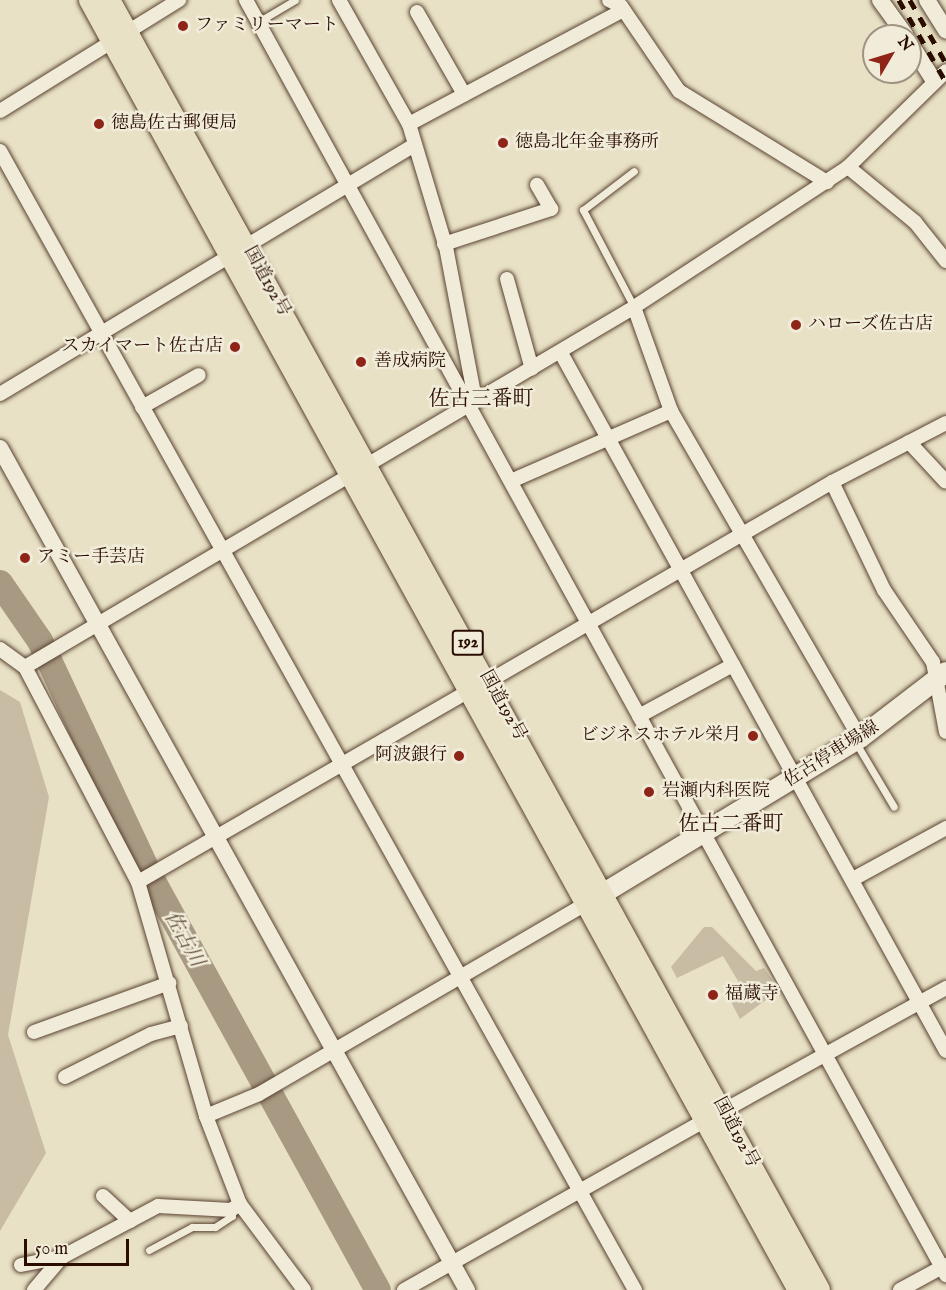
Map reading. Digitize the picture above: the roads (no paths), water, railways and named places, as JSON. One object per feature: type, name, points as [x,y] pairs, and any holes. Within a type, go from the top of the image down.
[{"type":"highway","name":"国道192号","points":[[90,0],[121,38],[715,1115],[819,1290]]},
{"type":"highway","name":"国道192号","points":[[110,0],[121,38]]},
{"type":"highway","name":"国道192号","points":[[715,1115],[799,1290]]},
{"type":"main road","name":"佐古停車場線","points":[[596,898],[858,739],[942,677]]},
{"type":"street","points":[[0,111],[179,0]]},
{"type":"street","points":[[246,0],[347,183],[472,401],[511,481],[586,622],[828,1053],[945,1269],[900,1290]]},
{"type":"street","points":[[339,0],[409,124],[413,146],[444,244],[472,401]]},
{"type":"street","points":[[880,0],[897,24]]},
{"type":"street","points":[[927,0],[946,30]]},
{"type":"street","points":[[409,124],[618,3],[680,91],[826,182]]},
{"type":"street","points":[[417,12],[464,94]]},
{"type":"street","points":[[24,667],[96,621],[634,308],[826,182],[848,167],[940,76],[922,56]]},
{"type":"street","points":[[0,394],[347,183],[413,146]]},
{"type":"street","points":[[0,151],[343,762],[635,1290]]},
{"type":"street","points":[[848,167],[915,222],[946,261]]},
{"type":"street","points":[[444,244],[551,209],[537,185]]},
{"type":"street","points":[[507,279],[532,369]]},
{"type":"street","points":[[634,308],[671,411],[743,533],[798,638],[858,739]]},
{"type":"street","points":[[561,352],[853,879],[946,1052]]},
{"type":"street","points":[[142,407],[199,375]]},
{"type":"street","points":[[511,481],[671,411]]},
{"type":"street","points":[[142,879],[832,482],[946,423]]},
{"type":"street","points":[[909,442],[946,482]]},
{"type":"street","points":[[0,448],[467,1290]]},
{"type":"street","points":[[832,482],[884,590],[942,677],[946,732]]},
{"type":"street","points":[[0,649],[24,667],[142,879],[206,1116],[236,1207],[304,1290]]},
{"type":"street","points":[[639,716],[734,665]]},
{"type":"street","points":[[853,879],[946,828]]},
{"type":"street","points":[[206,1116],[259,1094],[596,898]]},
{"type":"street","points":[[34,1032],[169,983]]},
{"type":"street","points":[[404,1290],[946,988]]},
{"type":"street","points":[[66,1077],[150,1034],[181,1026]]},
{"type":"street","points":[[103,1196],[130,1221]]},
{"type":"street","points":[[21,1264],[62,1257],[158,1206],[236,1207]]},
{"type":"street","points":[[34,1290],[62,1257]]},
{"type":"lane","points":[[258,22],[295,0]]},
{"type":"lane","points":[[634,171],[583,210],[634,308]]},
{"type":"lane","points":[[858,739],[894,807]]},
{"type":"lane","points":[[149,1250],[192,1227],[214,1227],[232,1216],[236,1207]]},
{"type":"waterway","name":"佐古川","points":[[0,583],[40,641],[148,872],[378,1290]]},
{"type":"railway","points":[[899,0],[946,82]]},
{"type":"railway","points":[[910,0],[946,63]]},
{"type":"place","name":"ファミリーマート","points":[[183,26]]},
{"type":"place","name":"徳島佐古郵便局","points":[[99,124]]},
{"type":"place","name":"徳島北年金事務所","points":[[503,143]]},
{"type":"place","name":"ハローズ佐古店","points":[[796,325]]},
{"type":"place","name":"スカイマート佐古店","points":[[235,347]]},
{"type":"place","name":"善成病院","points":[[361,362]]},
{"type":"place","name":"アミー手芸店","points":[[25,558]]},
{"type":"place","name":"ビジネスホテル栄月","points":[[753,736]]},
{"type":"place","name":"阿波銀行","points":[[459,756]]},
{"type":"place","name":"岩瀬内科医院","points":[[649,792]]},
{"type":"place","name":"福蔵寺","points":[[713,995]]},
{"type":"district","name":"佐古三番町","points":[[481,400]]},
{"type":"district","name":"佐古二番町","points":[[731,825]]}]
